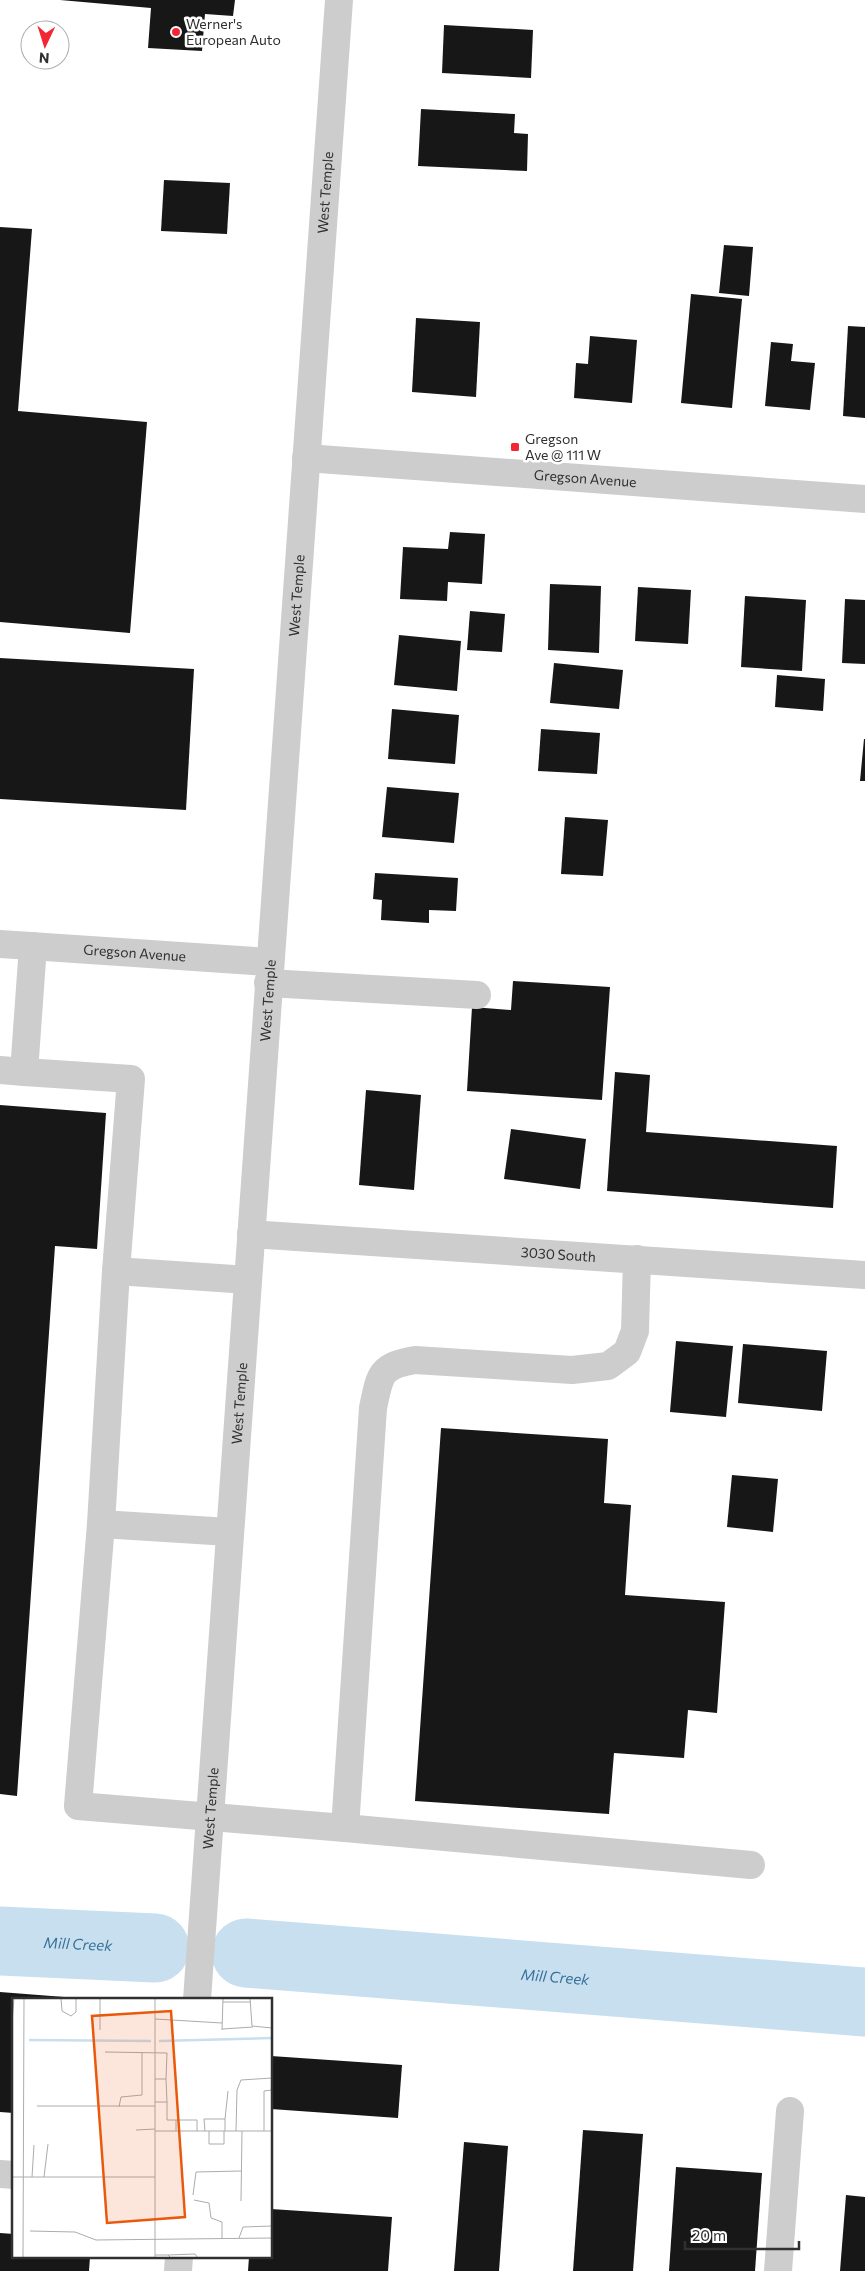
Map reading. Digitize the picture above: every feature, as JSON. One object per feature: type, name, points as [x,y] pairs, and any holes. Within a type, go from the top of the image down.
[{"type":"street","name":"West Temple","points":[[197,1998],[339,0]]},
{"type":"street","name":"Gregson Avenue","points":[[306,458],[865,499]]},
{"type":"street","name":"Gregson Avenue","points":[[0,944],[33,946],[477,995]]},
{"type":"street","points":[[33,946],[12,1071],[131,1079],[116,1271],[101,1524],[78,1806],[751,1865]]},
{"type":"street","name":"3030 South","points":[[251,1234],[865,1276]]},
{"type":"street","points":[[345,1828],[373,1408],[384,1372],[395,1364],[415,1360],[572,1370],[608,1366],[627,1352],[635,1331],[638,1259]]},
{"type":"street","points":[[116,1271],[248,1280]]},
{"type":"street","points":[[101,1524],[229,1532]]},
{"type":"street","points":[[778,2271],[790,2111]]},
{"type":"street","points":[[178,2271],[179,2258]]},
{"type":"building","name":"Werner's European Auto","points":[[60,0],[235,0],[233,16],[205,14],[202,51],[148,48],[151,8]]},
{"type":"building","points":[[444,25],[533,30],[531,78],[442,73]]},
{"type":"building","points":[[421,109],[515,114],[514,133],[528,134],[527,171],[418,166]]},
{"type":"building","points":[[164,180],[230,183],[227,234],[161,231]]},
{"type":"building","points":[[0,227],[32,229],[18,411],[147,422],[130,633],[0,622]]},
{"type":"building","points":[[724,245],[753,247],[749,296],[719,293]]},
{"type":"building","points":[[691,294],[742,299],[732,408],[681,403]]},
{"type":"building","points":[[416,318],[480,322],[476,397],[412,392]]},
{"type":"building","points":[[848,326],[865,327],[865,418],[843,416]]},
{"type":"building","points":[[590,336],[637,340],[632,403],[574,398],[576,363],[588,364]]},
{"type":"building","points":[[771,342],[793,344],[791,361],[815,363],[810,410],[765,406]]},
{"type":"building","points":[[450,532],[485,534],[482,584],[448,582],[447,601],[400,599],[403,547],[448,549]]},
{"type":"building","points":[[550,584],[601,586],[599,653],[548,650]]},
{"type":"building","points":[[638,587],[691,590],[688,644],[635,641]]},
{"type":"building","points":[[745,596],[806,600],[802,671],[741,667]]},
{"type":"building","points":[[845,599],[865,600],[865,664],[842,663]]},
{"type":"building","points":[[470,611],[505,614],[502,652],[467,650]]},
{"type":"building","points":[[399,635],[461,641],[457,691],[394,685]]},
{"type":"building","points":[[0,658],[194,669],[186,810],[0,799]]},
{"type":"building","points":[[554,663],[623,670],[619,709],[550,703]]},
{"type":"building","points":[[777,675],[825,679],[823,711],[775,707]]},
{"type":"building","points":[[392,709],[459,715],[455,764],[388,759]]},
{"type":"building","points":[[541,729],[600,733],[597,774],[538,771]]},
{"type":"building","points":[[864,739],[865,781],[860,781]]},
{"type":"building","points":[[387,787],[459,793],[454,843],[382,837]]},
{"type":"building","points":[[565,817],[608,820],[603,876],[561,874]]},
{"type":"building","points":[[375,873],[458,878],[456,911],[429,910],[429,923],[381,920],[382,900],[373,899]]},
{"type":"building","points":[[513,981],[610,987],[602,1100],[467,1091],[472,1007],[511,1010]]},
{"type":"building","points":[[615,1072],[650,1075],[646,1132],[837,1146],[833,1208],[607,1191]]},
{"type":"building","points":[[366,1090],[421,1095],[414,1190],[359,1185]]},
{"type":"building","points":[[0,1105],[106,1113],[97,1249],[55,1246],[17,1796],[0,1794]]},
{"type":"building","points":[[511,1129],[586,1139],[580,1189],[504,1179]]},
{"type":"building","points":[[676,1341],[733,1346],[726,1417],[670,1412]]},
{"type":"building","points":[[743,1344],[827,1351],[822,1411],[738,1403]]},
{"type":"building","points":[[441,1428],[608,1439],[604,1503],[631,1505],[625,1595],[725,1602],[717,1713],[688,1710],[684,1758],[614,1753],[609,1814],[415,1801]]},
{"type":"building","points":[[732,1475],[778,1479],[773,1532],[727,1527]]},
{"type":"building","points":[[0,1992],[77,1998],[12,1998],[12,2113],[0,2112]]},
{"type":"building","points":[[272,2056],[402,2065],[398,2118],[272,2109]]},
{"type":"building","points":[[583,2130],[643,2134],[633,2271],[573,2271]]},
{"type":"building","points":[[464,2142],[508,2146],[499,2271],[454,2271]]},
{"type":"building","points":[[676,2167],[762,2173],[755,2271],[669,2271]]},
{"type":"building","points":[[846,2195],[865,2197],[865,2271],[840,2271]]},
{"type":"building","points":[[272,2209],[392,2217],[388,2271],[248,2271],[249,2258],[272,2258]]},
{"type":"building","points":[[0,2233],[12,2234],[12,2258],[90,2258],[89,2271],[0,2271]]},
{"type":"waterway","name":"Mill Creek","points":[[0,1941],[155,1948]]},
{"type":"waterway","name":"Mill Creek","points":[[246,1953],[865,2002]]},
{"type":"place","name":"Werner's European Auto","points":[[176,32]]},
{"type":"place","name":"Gregson Ave @ 111 W","points":[[515,447]]}]
